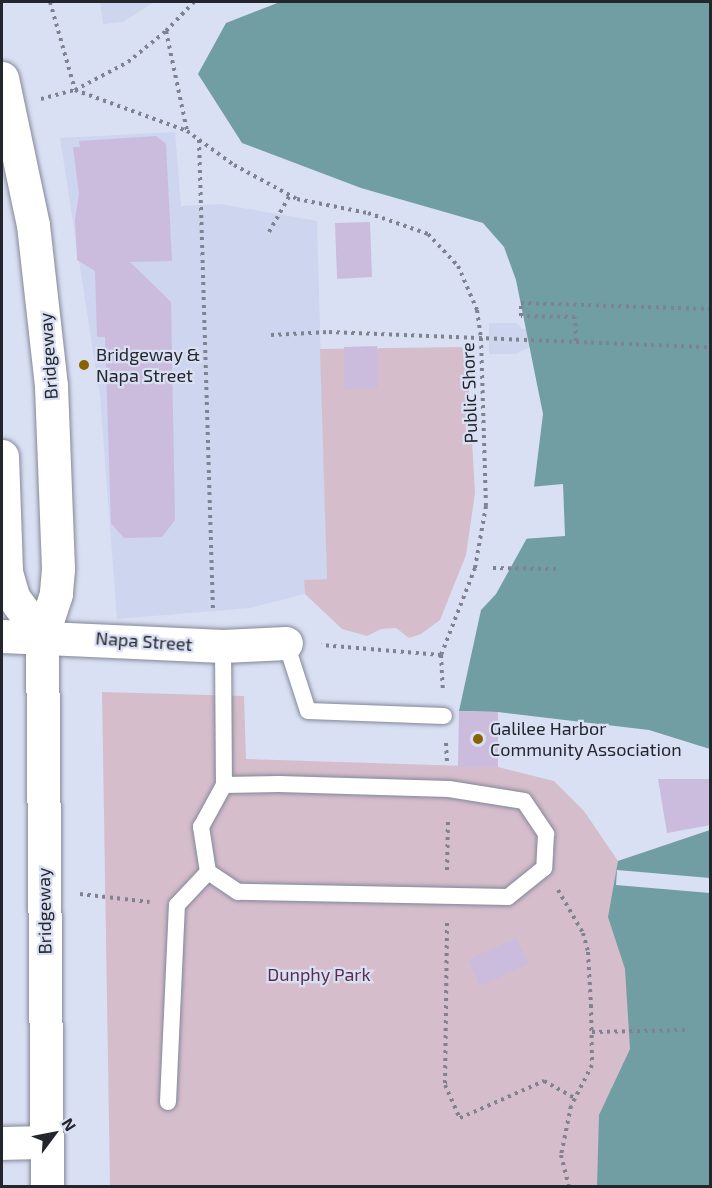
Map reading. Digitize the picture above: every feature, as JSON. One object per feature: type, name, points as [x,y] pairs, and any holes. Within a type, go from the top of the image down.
[{"type":"main road","name":"Bridgeway","points":[[2,78],[33,225],[50,369],[58,569],[56,594],[42,636],[47,1186]]},
{"type":"main road","points":[[2,456],[6,572],[13,597],[42,636]]},
{"type":"main road","name":"Napa Street","points":[[2,636],[42,636],[219,646],[286,643]]},
{"type":"main road","points":[[2,1143],[46,1142]]},
{"type":"lane","points":[[286,643],[308,711],[444,716]]},
{"type":"lane","points":[[219,646],[224,785],[201,827],[208,872],[238,892],[508,897],[543,868],[546,834],[524,801],[449,789],[224,785]]},
{"type":"lane","points":[[168,1102],[177,905],[208,872]]},
{"type":"path","points":[[50,2],[75,90]]},
{"type":"path","points":[[39,99],[75,90],[128,62],[166,32],[194,2]]},
{"type":"path","points":[[166,32],[187,131]]},
{"type":"path","name":"Public Shore","points":[[75,90],[187,131],[234,165],[290,195],[368,213],[428,234],[458,266],[477,310],[481,338],[486,506],[475,568],[441,655],[286,643]]},
{"type":"path","points":[[199,139],[219,646]]},
{"type":"path","points":[[269,232],[290,195]]},
{"type":"path","points":[[576,341],[575,317],[521,316],[521,303],[711,309]]},
{"type":"path","points":[[272,335],[329,333],[711,347]]},
{"type":"path","points":[[493,568],[560,569]]},
{"type":"path","points":[[449,789],[445,1085],[460,1118],[544,1081],[575,1098]]},
{"type":"path","points":[[543,868],[583,933],[588,952],[592,1065],[575,1098],[561,1155],[569,1186]]},
{"type":"path","points":[[44,895],[86,894],[177,905]]},
{"type":"path","points":[[592,1032],[689,1030]]},
{"type":"shaded area","points":[[100,2],[154,2],[123,22],[103,24]]},
{"type":"shaded area","points":[[280,2],[710,2],[710,749],[649,730],[498,712],[459,711],[481,610],[496,594],[527,538],[534,487],[543,414],[516,280],[504,247],[483,223],[361,188],[242,143],[198,74],[226,23]]},
{"type":"shaded area","points":[[175,132],[181,206],[220,204],[317,221],[327,579],[304,580],[305,594],[250,608],[117,619],[100,396],[60,138]]},
{"type":"shaded area","points":[[489,323],[517,323],[522,329],[562,332],[515,354],[489,354]]},
{"type":"shaded area","points":[[710,830],[710,1186],[597,1186],[599,1115],[630,1049],[625,969],[608,917],[618,861]]},
{"type":"green space","points":[[461,347],[467,353],[475,493],[466,555],[440,620],[421,634],[409,638],[396,628],[381,629],[367,636],[342,629],[305,594],[304,580],[327,579],[320,349]]},
{"type":"green space","name":"Dunphy Park","points":[[102,692],[244,696],[246,759],[498,767],[554,781],[584,811],[618,861],[710,830],[660,1186],[110,1186]]},
{"type":"pier","points":[[563,484],[565,536],[522,539],[530,487]]},
{"type":"pier","points":[[617,870],[710,878],[710,893],[616,885]]},
{"type":"building","points":[[156,136],[166,144],[172,261],[130,262],[171,302],[175,520],[162,537],[124,538],[111,523],[105,337],[97,337],[95,271],[77,260],[75,220],[79,194],[73,147],[80,147],[79,141]]},
{"type":"building","points":[[370,222],[372,277],[337,279],[335,223]]},
{"type":"building","points":[[377,346],[378,388],[344,389],[344,347]]},
{"type":"building","name":"Galilee Harbor Community Association","points":[[459,711],[498,712],[498,767],[458,767]]},
{"type":"building","points":[[658,779],[711,779],[711,825],[667,833]]},
{"type":"building","points":[[516,938],[529,964],[480,986],[468,960]]},
{"type":"place","name":"Bridgeway & Napa Street","points":[[84,365]]},
{"type":"place","name":"Galilee Harbor Community Association","points":[[478,739]]}]
